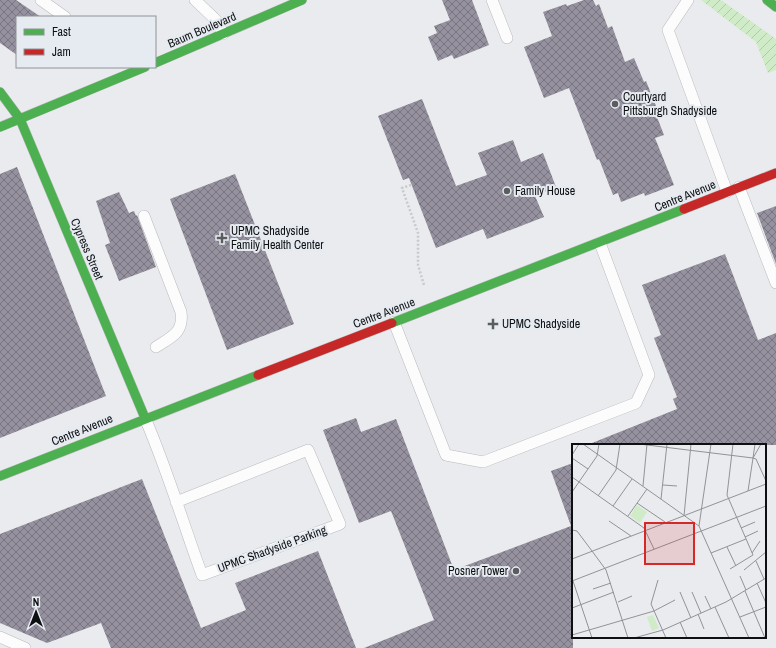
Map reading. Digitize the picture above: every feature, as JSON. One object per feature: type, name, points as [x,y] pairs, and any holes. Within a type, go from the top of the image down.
[{"type":"main road","name":"Baum Boulevard","points":[[156,63],[302,0]]},
{"type":"main road","points":[[767,0],[776,7]]},
{"type":"main road","points":[[0,127],[143,68]]},
{"type":"main road","name":"Cypress Street","points":[[0,92],[20,119],[145,418]]},
{"type":"main road","name":"Centre Avenue","points":[[0,476],[145,418],[600,243],[776,173]]},
{"type":"lane","points":[[41,0],[64,16]]},
{"type":"lane","points":[[195,0],[216,20],[223,34]]},
{"type":"lane","points":[[492,0],[507,38]]},
{"type":"lane","points":[[688,0],[668,30],[727,192]]},
{"type":"lane","points":[[112,68],[117,79]]},
{"type":"lane","points":[[739,188],[776,283]]},
{"type":"lane","points":[[144,216],[181,312],[182,322],[177,332],[156,347]]},
{"type":"lane","points":[[394,322],[446,455],[483,462],[636,403],[649,375],[600,243]]},
{"type":"lane","name":"UPMC Shadyside Parking","points":[[145,418],[165,465],[176,502],[202,575],[340,524],[308,450],[176,502]]},
{"type":"lane","points":[[0,637],[25,648]]},
{"type":"path","points":[[411,185],[402,188],[418,233],[418,265],[424,285]]},
{"type":"green space","points":[[701,0],[721,0],[776,39],[776,70],[768,73],[756,42]]},
{"type":"building","points":[[0,0],[16,0],[40,16],[16,16],[16,54],[0,43]]},
{"type":"building","points":[[442,0],[472,0],[489,45],[454,59],[452,55],[438,61],[428,37],[437,33],[434,26],[450,20]]},
{"type":"building","name":"Courtyard Pittsburgh Shadyside","points":[[584,0],[593,0],[596,6],[599,4],[608,28],[612,26],[625,62],[634,58],[644,82],[646,81],[658,111],[655,112],[664,135],[655,138],[674,185],[645,196],[644,193],[621,202],[618,193],[613,195],[599,159],[597,160],[569,88],[544,98],[524,47],[552,36],[543,12],[566,4],[567,6]]},
{"type":"building","points":[[422,99],[456,186],[487,175],[478,153],[513,140],[521,162],[543,153],[556,187],[535,196],[544,217],[487,239],[483,229],[436,248],[409,178],[403,180],[378,116]]},
{"type":"building","points":[[17,167],[106,396],[0,438],[0,174]]},
{"type":"building","name":"UPMC Shadyside Family Health Center","points":[[235,174],[294,324],[227,350],[170,199]]},
{"type":"building","points":[[119,192],[129,213],[134,211],[136,216],[137,215],[156,267],[119,281],[105,245],[110,243],[96,201]]},
{"type":"building","points":[[776,206],[776,264],[757,213]]},
{"type":"building","points":[[725,254],[758,340],[776,333],[776,445],[590,444],[677,409],[673,399],[677,397],[654,338],[661,335],[642,285]]},
{"type":"building","points":[[356,418],[361,432],[396,419],[454,570],[571,526],[551,471],[572,463],[573,648],[364,648],[434,620],[391,511],[359,523],[323,430]]},
{"type":"building","points":[[142,479],[201,628],[246,610],[235,583],[318,551],[356,648],[111,648],[101,623],[47,643],[0,623],[0,534]]},
{"type":"traffic: fast","points":[[156,63],[302,0]]},
{"type":"traffic: fast","points":[[767,0],[776,7]]},
{"type":"traffic: fast","points":[[0,127],[143,68]]},
{"type":"traffic: fast","points":[[0,92],[20,119],[145,418]]},
{"type":"traffic: fast","points":[[392,323],[684,209]]},
{"type":"traffic: fast","points":[[0,476],[258,375]]},
{"type":"traffic: jam","points":[[684,209],[776,173]]},
{"type":"traffic: jam","points":[[258,375],[392,323]]},
{"type":"place","name":"Courtyard Pittsburgh Shadyside","points":[[615,104]]},
{"type":"place","name":"Family House","points":[[507,191]]},
{"type":"place","name":"UPMC Shadyside Family Health Center","points":[[222,238]]},
{"type":"place","name":"UPMC Shadyside","points":[[493,324]]},
{"type":"place","name":"Posner Tower","points":[[516,571]]}]
